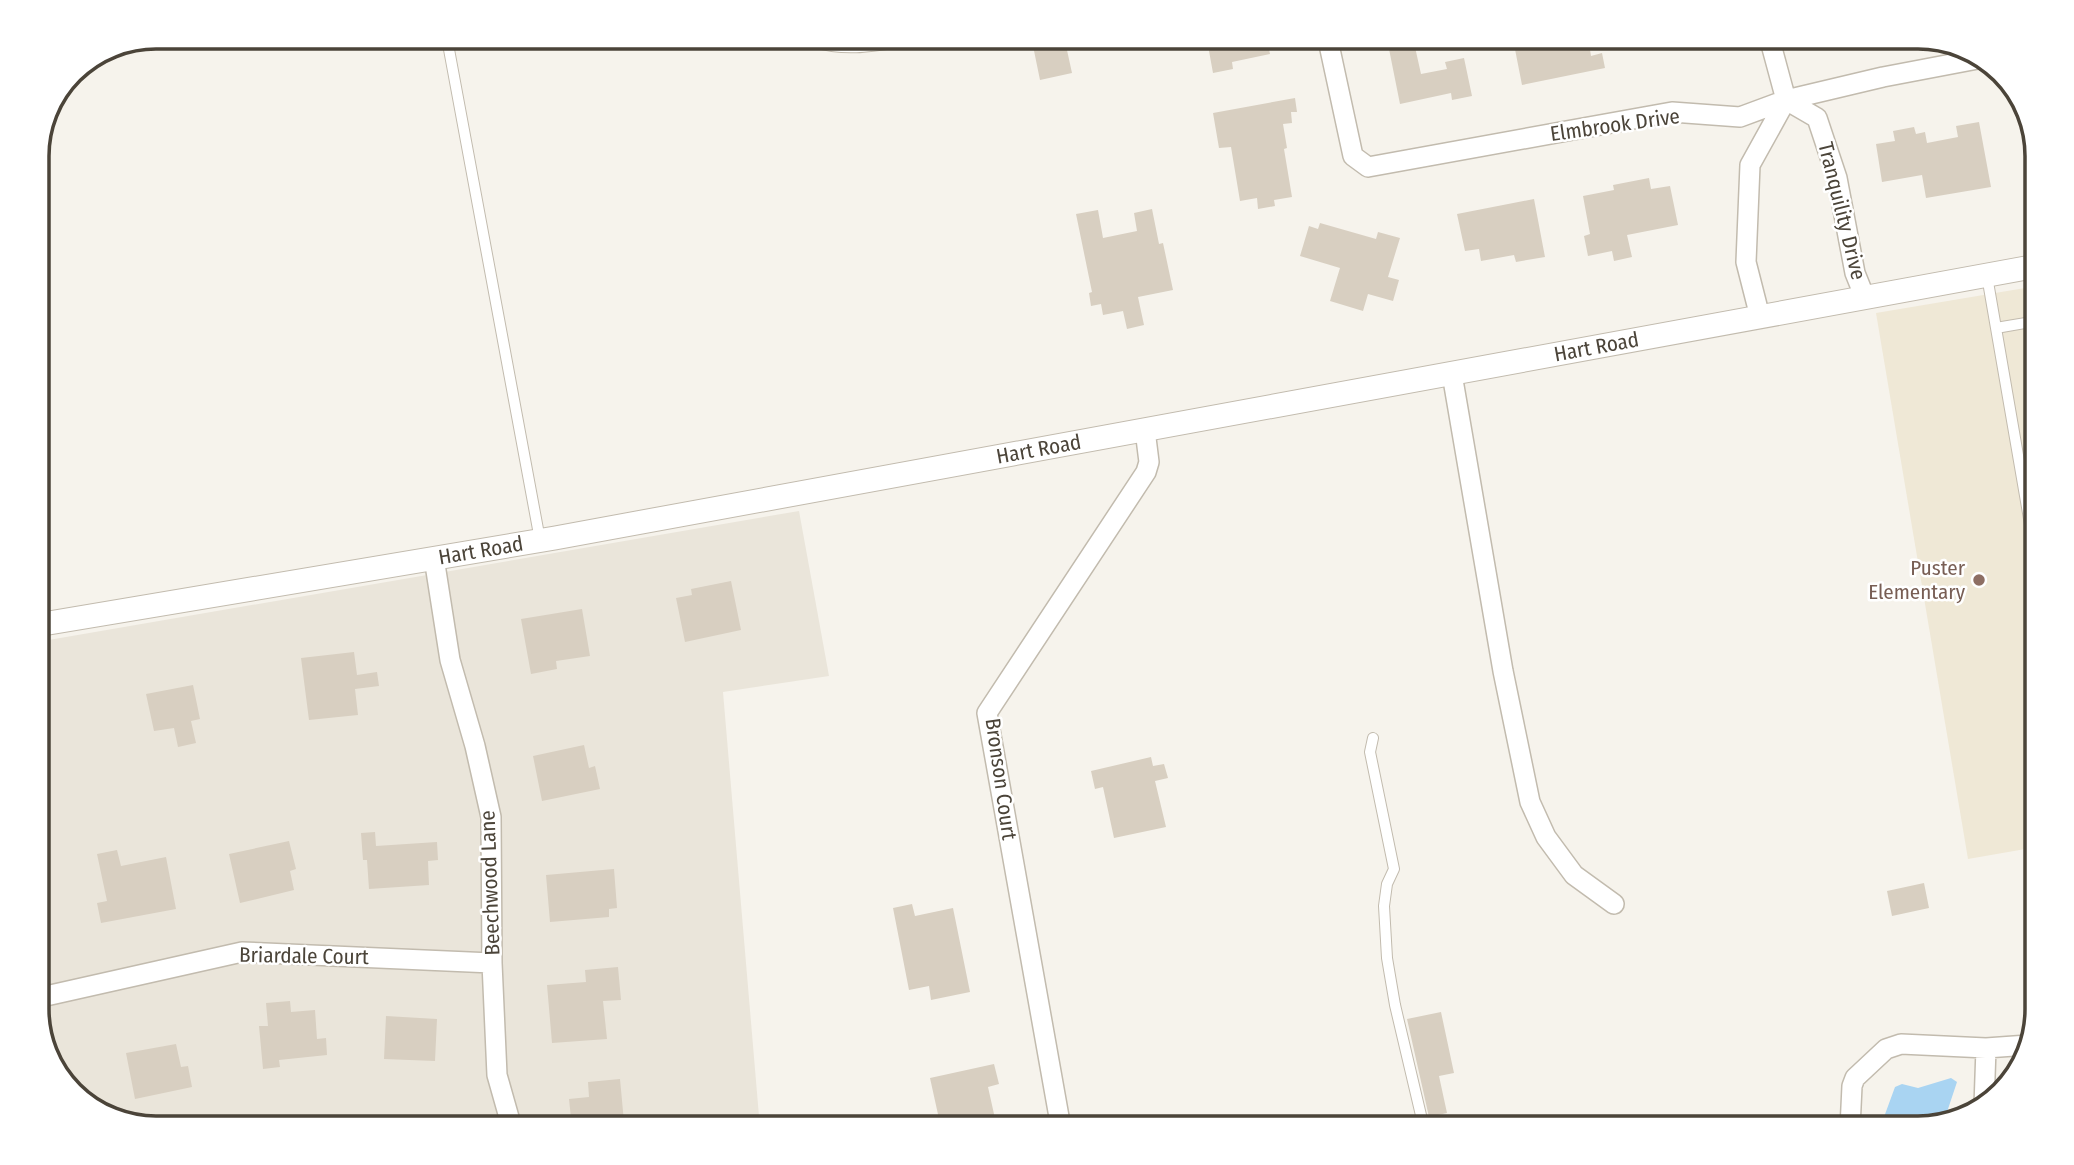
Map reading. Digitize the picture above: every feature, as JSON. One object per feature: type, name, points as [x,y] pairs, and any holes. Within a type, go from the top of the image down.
[{"type":"street","name":"Elmbrook Drive","points":[[1330,49],[1353,156],[1368,167],[1672,112],[1740,117],[1786,100],[1968,61]]},
{"type":"street","points":[[1760,317],[1746,262],[1750,165],[1786,100],[1772,49]]},
{"type":"street","name":"Tranquility Drive","points":[[1786,100],[1817,118],[1837,178],[1855,273],[1865,298]]},
{"type":"street","name":"Hart Road","points":[[49,623],[541,541],[2025,268]]},
{"type":"street","points":[[1452,374],[1503,671],[1530,802],[1546,837],[1574,875],[1614,904]]},
{"type":"street","name":"Bronson Court","points":[[1059,1116],[987,713],[1146,472],[1149,462],[1145,430]]},
{"type":"street","name":"Beechwood Lane","points":[[434,558],[450,660],[475,746],[491,817],[492,963],[497,1075],[509,1116]]},
{"type":"street","name":"Briardale Court","points":[[49,995],[242,952],[492,963]]},
{"type":"street","points":[[1851,1116],[1855,1078],[1886,1049],[1901,1044],[1986,1048],[2018,1046]]},
{"type":"street","points":[[1984,1093],[1986,1048]]},
{"type":"lane","points":[[449,49],[541,541]]},
{"type":"lane","points":[[1987,276],[2025,467]]},
{"type":"lane","points":[[1996,328],[2025,323]]},
{"type":"lane","points":[[1373,738],[1370,752],[1394,869],[1387,884],[1384,906],[1387,958],[1395,1005],[1421,1116]]},
{"type":"shaded area","name":"Puster Elementary","points":[[2025,288],[2025,849],[1968,859],[1876,313]]},
{"type":"shaded area","points":[[799,511],[829,676],[723,692],[759,1116],[156,1116],[128,1112],[102,1102],[80,1085],[63,1063],[55,1044],[49,1016],[49,640]]},
{"type":"water","points":[[1951,1078],[1957,1082],[1947,1112],[1918,1116],[1884,1116],[1895,1087],[1902,1084],[1918,1088]]},
{"type":"building","points":[[1034,49],[1067,49],[1072,73],[1040,80]]},
{"type":"building","points":[[1209,49],[1269,49],[1270,54],[1232,62],[1233,69],[1213,73]]},
{"type":"building","points":[[1389,49],[1415,49],[1421,74],[1447,69],[1445,62],[1464,58],[1472,96],[1452,100],[1451,93],[1400,104]]},
{"type":"building","points":[[1515,49],[1590,49],[1591,56],[1602,53],[1605,68],[1522,85]]},
{"type":"building","points":[[1295,98],[1297,112],[1291,112],[1292,123],[1283,124],[1292,197],[1274,200],[1275,206],[1258,209],[1257,198],[1240,201],[1231,147],[1219,148],[1213,113]]},
{"type":"building","points":[[1979,122],[1991,187],[1926,198],[1922,175],[1882,182],[1876,144],[1895,141],[1893,131],[1914,127],[1916,134],[1925,132],[1927,143],[1958,137],[1956,126]]},
{"type":"building","points":[[1649,178],[1651,189],[1670,186],[1678,225],[1627,235],[1632,257],[1614,261],[1612,251],[1588,256],[1584,236],[1590,234],[1583,196],[1614,190],[1613,185]]},
{"type":"building","points":[[1534,199],[1545,257],[1516,262],[1514,255],[1481,261],[1479,249],[1465,251],[1457,214]]},
{"type":"building","points":[[1152,209],[1159,244],[1163,243],[1173,290],[1138,297],[1144,325],[1127,329],[1123,311],[1103,315],[1101,304],[1091,306],[1089,293],[1092,292],[1076,214],[1098,210],[1103,238],[1137,231],[1134,213]]},
{"type":"building","points":[[1320,223],[1376,239],[1378,232],[1400,238],[1388,277],[1399,280],[1393,301],[1368,294],[1363,311],[1330,301],[1340,268],[1300,256],[1309,226],[1318,229]]},
{"type":"building","points":[[731,581],[741,630],[685,642],[676,598],[692,595],[691,589]]},
{"type":"building","points":[[582,609],[590,656],[556,661],[557,669],[531,674],[521,619]]},
{"type":"building","points":[[354,652],[357,675],[377,672],[379,686],[355,689],[358,715],[309,720],[301,658]]},
{"type":"building","points":[[193,685],[200,719],[191,721],[196,743],[178,747],[174,728],[154,731],[146,694]]},
{"type":"building","points":[[584,745],[589,768],[595,766],[600,789],[542,801],[533,756]]},
{"type":"building","points":[[1151,757],[1153,766],[1164,764],[1168,778],[1155,781],[1166,827],[1114,838],[1103,787],[1095,789],[1091,771]]},
{"type":"building","points":[[375,832],[376,846],[437,842],[438,860],[428,861],[429,885],[369,889],[367,860],[363,860],[361,833]]},
{"type":"building","points":[[289,841],[296,869],[290,871],[294,890],[240,903],[229,854]]},
{"type":"building","points":[[117,850],[121,866],[166,857],[176,909],[101,923],[97,903],[107,901],[97,854]]},
{"type":"building","points":[[614,869],[617,908],[609,909],[609,917],[550,922],[546,875]]},
{"type":"building","points":[[1924,883],[1929,908],[1892,916],[1887,891]]},
{"type":"building","points":[[912,904],[915,916],[953,908],[970,992],[931,1000],[929,986],[909,990],[893,908]]},
{"type":"building","points":[[618,967],[621,1000],[603,1001],[607,1039],[552,1043],[547,985],[586,982],[585,970]]},
{"type":"building","points":[[290,1001],[291,1012],[315,1010],[317,1039],[326,1038],[327,1055],[279,1060],[280,1067],[263,1069],[259,1026],[268,1026],[266,1003]]},
{"type":"building","points":[[1441,1012],[1454,1073],[1439,1076],[1447,1113],[1429,1116],[1407,1019]]},
{"type":"building","points":[[386,1016],[437,1019],[435,1061],[384,1059]]},
{"type":"building","points":[[176,1044],[181,1067],[188,1066],[192,1087],[135,1099],[126,1053]]},
{"type":"building","points":[[994,1064],[999,1084],[988,1087],[994,1116],[938,1116],[930,1078]]},
{"type":"building","points":[[620,1079],[623,1116],[571,1116],[569,1099],[589,1097],[588,1082]]},
{"type":"place","name":"Puster Elementary","points":[[1979,580]]}]
